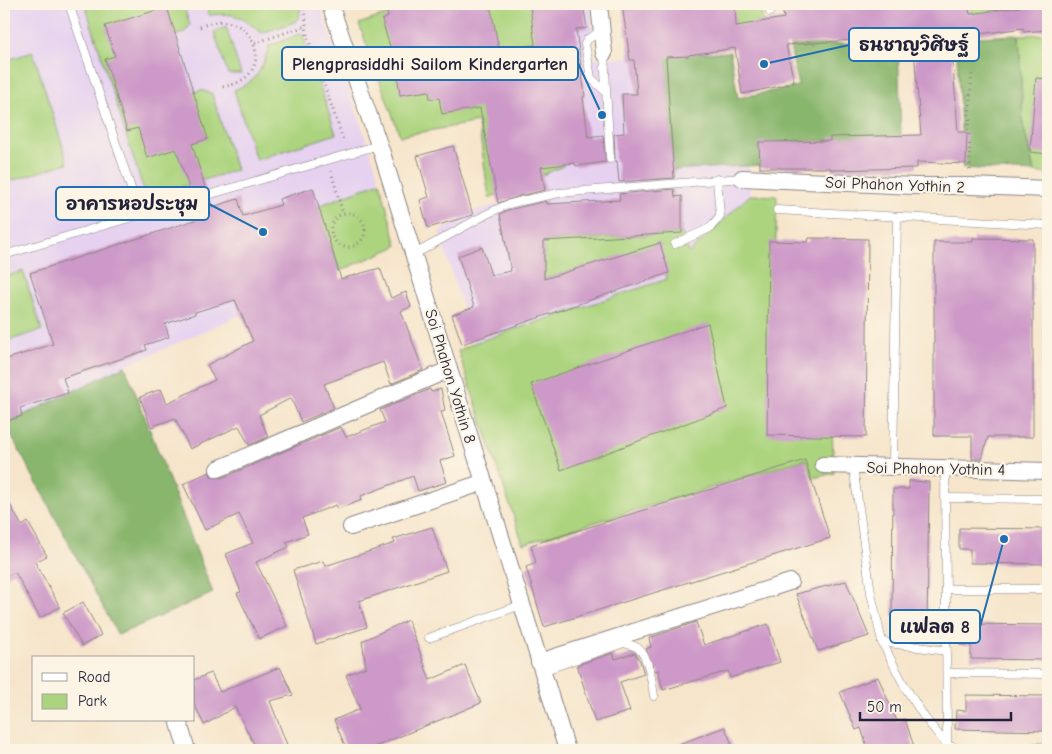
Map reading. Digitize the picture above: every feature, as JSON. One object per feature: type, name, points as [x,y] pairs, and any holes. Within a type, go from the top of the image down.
[{"type":"street","name":"Soi Phahon Yothin 8","points":[[332,4],[332,10],[379,146],[567,750]]},
{"type":"street","points":[[598,4],[604,53]]},
{"type":"street","name":"Soi Phahon Yothin 2","points":[[742,178],[914,186],[1048,189]]},
{"type":"street","points":[[218,469],[448,370]]},
{"type":"street","name":"Soi Phahon Yothin 4","points":[[824,465],[1048,471]]},
{"type":"street","points":[[351,527],[484,482]]},
{"type":"street","points":[[541,666],[790,582]]},
{"type":"street","points":[[179,722],[187,750]]},
{"type":"lane","points":[[69,4],[140,215]]},
{"type":"lane","points":[[769,4],[770,12]]},
{"type":"lane","points":[[601,31],[588,39],[585,44],[591,78],[606,92]]},
{"type":"lane","points":[[604,53],[610,159]]},
{"type":"lane","points":[[208,195],[379,146]]},
{"type":"lane","points":[[413,255],[485,215],[514,203],[559,193],[742,178]]},
{"type":"lane","points":[[675,244],[710,228],[720,216],[717,179]]},
{"type":"lane","points":[[4,254],[193,199]]},
{"type":"lane","points":[[777,210],[1048,225]]},
{"type":"lane","points":[[893,466],[897,217]]},
{"type":"lane","points":[[853,466],[871,593],[882,642],[905,687],[924,718],[946,745],[961,750]]},
{"type":"lane","points":[[945,468],[946,745]]},
{"type":"lane","points":[[945,498],[1048,498]]},
{"type":"lane","points":[[946,589],[1048,589]]},
{"type":"lane","points":[[429,638],[521,605]]},
{"type":"lane","points":[[882,642],[947,651]]},
{"type":"lane","points":[[541,666],[624,643],[640,650],[650,672],[654,696]]},
{"type":"lane","points":[[947,673],[1048,674]]},
{"type":"lane","points":[[1003,750],[1048,746]]},
{"type":"path","points":[[304,4],[308,35],[348,154]]},
{"type":"path","points":[[200,27],[209,21],[231,20],[242,25],[250,32],[255,42],[256,59],[249,74],[241,82],[231,86],[220,87]]},
{"type":"path","points":[[255,42],[306,26]]},
{"type":"path","points":[[970,186],[969,115],[972,72]]},
{"type":"path","points":[[327,160],[343,214]]},
{"type":"path","points":[[352,213],[357,215],[364,224],[365,235],[353,247],[347,248],[337,243],[331,233],[333,222],[343,214],[352,213]]},
{"type":"shaded area","points":[[4,4],[323,4],[323,15],[376,168],[397,246],[125,366],[4,425]]},
{"type":"shaded area","points":[[521,4],[591,4],[593,59],[665,55],[673,170],[749,167],[750,195],[758,249],[474,343],[439,232],[477,210],[541,193],[543,175]]},
{"type":"green space","points":[[85,4],[183,4],[190,25],[184,33],[169,37],[187,95],[201,90],[212,94],[236,170],[146,198]]},
{"type":"green space","points":[[205,4],[301,4],[299,17],[295,22],[262,33],[238,16],[226,14],[209,15]]},
{"type":"green space","points":[[416,4],[530,4],[563,166],[489,198],[478,122],[400,136],[359,24]]},
{"type":"green space","points":[[684,4],[760,4],[765,32],[688,29]]},
{"type":"green space","points":[[970,4],[1016,4],[1018,11],[972,15]]},
{"type":"green space","points":[[226,27],[241,74],[228,74],[214,32]]},
{"type":"green space","points":[[302,33],[336,134],[256,160],[234,90],[249,83],[258,73],[269,46]]},
{"type":"green space","points":[[1048,34],[1048,174],[1034,172],[1023,125],[1019,35]]},
{"type":"green space","points":[[1019,35],[1023,124],[1034,172],[963,168],[956,38]]},
{"type":"green space","points":[[898,41],[901,138],[760,143],[763,165],[673,170],[665,55],[730,52],[738,98],[798,86],[790,46]]},
{"type":"green space","points":[[33,52],[68,163],[4,183],[4,61]]},
{"type":"green space","points":[[380,182],[397,246],[340,271],[316,207]]},
{"type":"green space","points":[[750,195],[777,196],[771,423],[832,430],[834,473],[813,478],[806,459],[523,544],[458,351],[474,343],[667,279],[660,244],[544,279],[544,241],[682,233],[689,253]]},
{"type":"green space","points":[[23,271],[42,330],[7,341],[4,330],[4,277]]},
{"type":"green space","points":[[125,366],[213,593],[118,635],[5,424]]},
{"type":"building","points":[[385,4],[490,4],[499,50],[535,45],[530,6],[583,4],[587,28],[576,29],[585,96],[583,97],[588,137],[603,135],[606,162],[576,166],[575,163],[541,167],[545,190],[498,203],[480,108],[442,114],[439,98],[430,99],[429,91],[400,95],[396,67],[382,20],[388,17]]},
{"type":"building","points":[[622,4],[735,4],[736,26],[784,18],[781,4],[968,4],[970,14],[1020,7],[1019,4],[1048,4],[1048,30],[1024,32],[1023,28],[951,38],[958,132],[967,132],[966,164],[917,162],[917,168],[831,170],[831,168],[760,168],[759,142],[830,141],[830,137],[921,135],[913,38],[908,39],[907,36],[786,45],[794,83],[742,94],[735,48],[689,56],[666,57],[674,178],[619,182],[617,161],[615,161],[614,134],[624,133],[622,94],[637,94],[634,60],[630,60]]},
{"type":"building","points":[[167,7],[208,139],[192,144],[206,190],[203,193],[204,199],[210,200],[212,207],[238,199],[243,216],[281,205],[279,199],[313,188],[341,279],[380,268],[391,298],[406,292],[411,307],[401,311],[423,370],[391,384],[383,362],[324,384],[334,408],[301,422],[291,398],[259,415],[268,437],[249,445],[239,426],[190,449],[175,418],[151,427],[140,397],[161,389],[167,403],[215,380],[207,365],[253,341],[235,300],[195,312],[195,314],[165,324],[169,337],[145,345],[147,350],[63,378],[68,393],[20,408],[22,416],[4,422],[4,360],[53,344],[30,273],[195,220],[193,213],[197,211],[194,204],[198,198],[195,194],[191,194],[176,149],[147,158],[138,128],[127,131],[105,59],[115,56],[105,26]]},
{"type":"building","points":[[1036,78],[1048,79],[1048,154],[1030,152]]},
{"type":"building","points":[[453,146],[473,215],[428,228],[420,200],[429,197],[417,156]]},
{"type":"building","points":[[674,189],[675,197],[682,196],[682,233],[544,241],[544,279],[660,243],[669,273],[462,344],[452,315],[474,307],[458,256],[482,247],[491,275],[511,271],[500,214],[508,210],[547,201],[547,204],[620,200],[619,194]]},
{"type":"building","points":[[809,238],[868,239],[866,437],[767,435],[769,241],[808,242]]},
{"type":"building","points":[[973,238],[1033,239],[1033,437],[988,437],[982,459],[972,459],[972,436],[934,436],[934,242],[973,242]]},
{"type":"building","points":[[708,323],[727,408],[561,470],[531,384]]},
{"type":"building","points":[[430,389],[431,392],[441,389],[445,411],[441,412],[455,456],[440,461],[447,482],[418,491],[413,476],[361,496],[362,500],[338,509],[336,505],[302,518],[308,534],[286,542],[289,547],[256,562],[287,626],[259,639],[237,593],[241,592],[226,554],[253,543],[239,514],[205,530],[183,484],[209,472],[212,477],[222,478],[341,427],[346,437],[385,422],[380,410]]},
{"type":"building","points":[[805,460],[830,538],[544,627],[526,567],[536,563],[531,545]]},
{"type":"building","points":[[909,481],[929,482],[927,629],[911,629],[911,617],[892,617],[893,489],[909,489]]},
{"type":"building","points":[[4,494],[22,526],[28,522],[47,556],[35,562],[60,607],[40,618],[15,572],[4,578]]},
{"type":"building","points":[[432,527],[447,571],[359,601],[367,627],[316,644],[293,570],[323,561],[325,566],[395,543],[393,539]]},
{"type":"building","points":[[959,528],[1048,529],[1048,564],[970,563],[970,549],[959,549]]},
{"type":"building","points":[[846,581],[869,636],[818,651],[796,594]]},
{"type":"building","points":[[83,602],[101,635],[82,646],[63,613]]},
{"type":"building","points":[[408,620],[430,680],[465,665],[481,703],[367,750],[347,750],[334,720],[360,709],[346,675],[366,667],[362,641]]},
{"type":"building","points":[[696,622],[704,645],[768,624],[780,662],[730,678],[728,671],[663,690],[658,670],[655,671],[646,649],[651,647],[649,638]]},
{"type":"building","points":[[960,624],[1048,625],[1048,660],[971,659],[971,645],[960,645]]},
{"type":"building","points":[[613,653],[615,659],[635,653],[644,674],[620,682],[630,711],[595,722],[577,665]]},
{"type":"building","points":[[280,667],[293,695],[270,701],[289,750],[257,750],[235,707],[204,725],[195,705],[195,680],[211,673],[220,692]]},
{"type":"building","points":[[878,677],[897,721],[905,719],[915,750],[868,750],[861,728],[856,730],[840,692]]},
{"type":"building","points":[[966,695],[1048,696],[1048,731],[955,729],[956,710],[966,711]]},
{"type":"building","points":[[725,727],[734,750],[668,750],[668,748]]},
{"type":"place","name":"ธนชาญวิศิษฐ์","points":[[764,64]]},
{"type":"place","name":"Plengprasiddhi Sailom Kindergarten","points":[[602,115]]},
{"type":"place","name":"อาคารหอประชุม","points":[[263,232]]},
{"type":"place","name":"แฟลต 8","points":[[1004,539]]}]
